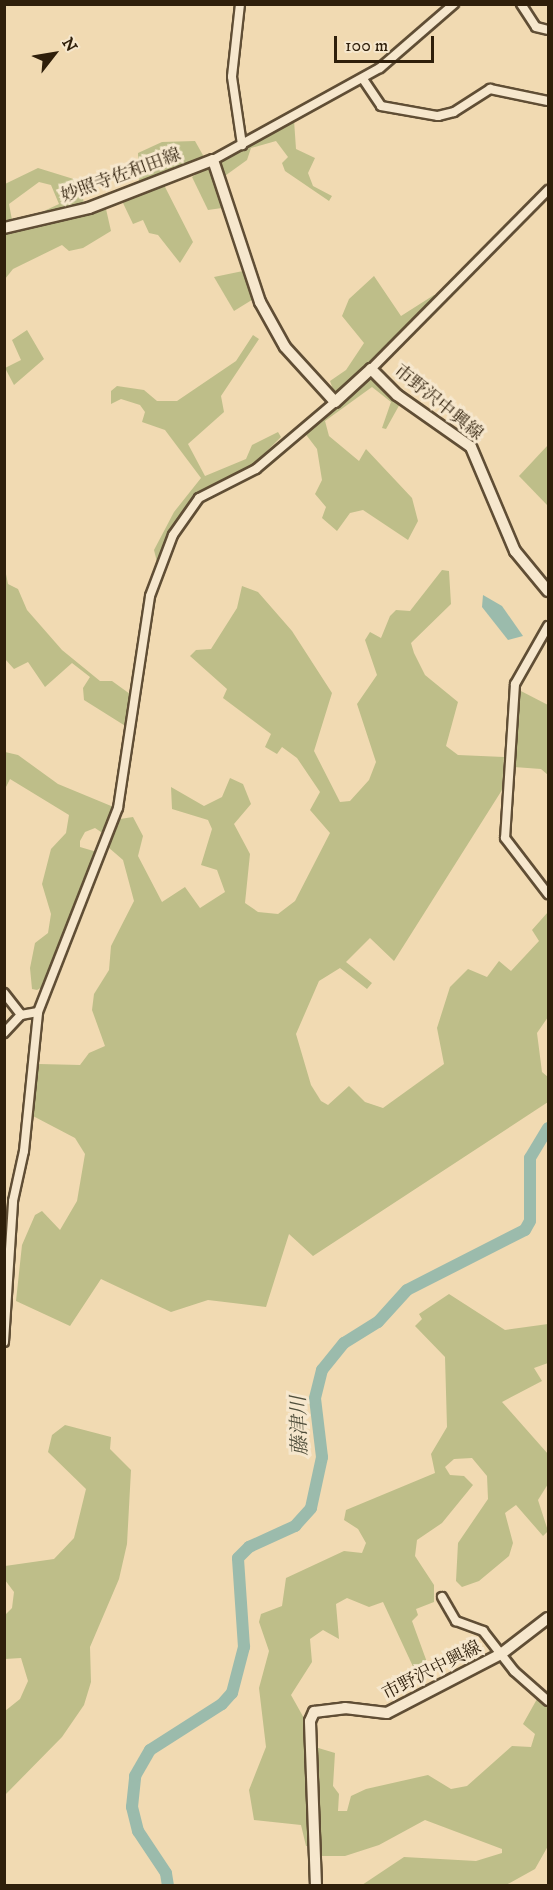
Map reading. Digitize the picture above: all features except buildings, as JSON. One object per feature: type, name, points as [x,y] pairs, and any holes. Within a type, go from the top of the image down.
[{"type":"main road","name":"妙照寺佐和田線","points":[[4,228],[89,208],[213,160]]},
{"type":"main road","points":[[213,160],[269,323],[285,347],[335,402]]},
{"type":"main road","name":"市野沢中興線","points":[[335,402],[371,369],[397,394],[471,447],[515,551],[549,591]]},
{"type":"main road","name":"市野沢中興線","points":[[316,1886],[310,1721],[314,1712],[345,1708],[387,1713],[501,1654],[549,1618]]},
{"type":"street","points":[[240,4],[232,77],[242,145]]},
{"type":"street","points":[[213,160],[363,79],[454,4]]},
{"type":"street","points":[[521,4],[536,27],[549,30]]},
{"type":"street","points":[[363,79],[381,106],[438,116],[454,112],[490,89],[549,101]]},
{"type":"street","points":[[371,369],[549,190]]},
{"type":"street","points":[[4,1342],[13,1201],[24,1151],[38,1012],[118,808],[150,596],[173,535],[207,491],[256,469],[335,402]]},
{"type":"street","points":[[549,626],[515,684],[505,838],[549,894]]},
{"type":"street","points":[[4,993],[21,1015]]},
{"type":"street","points":[[4,1033],[21,1015],[38,1012]]},
{"type":"street","points":[[442,1597],[456,1621],[483,1631],[501,1654],[549,1701]]},
{"type":"green space","points":[[294,120],[296,149],[315,158],[308,173],[313,186],[332,196],[329,201],[285,171],[282,163],[288,157],[276,141],[251,148],[247,160],[222,178],[221,161]]},
{"type":"green space","points":[[195,141],[204,157],[139,181],[138,153],[162,142]]},
{"type":"green space","points":[[38,168],[80,181],[84,204],[47,215],[44,211],[59,204],[51,185],[39,182],[9,204],[12,220],[5,222],[5,184]]},
{"type":"green space","points":[[206,168],[211,171],[222,208],[208,210],[192,177]]},
{"type":"green space","points":[[159,183],[164,185],[193,242],[180,263],[158,235],[149,233],[143,220],[133,224],[123,203]]},
{"type":"green space","points":[[106,209],[111,231],[83,248],[69,251],[62,245],[13,269],[5,279],[5,233]]},
{"type":"green space","points":[[243,271],[255,298],[234,311],[214,277]]},
{"type":"green space","points":[[374,276],[401,316],[434,295],[442,295],[335,395],[330,381],[346,370],[364,343],[342,316],[349,299]]},
{"type":"green space","points":[[27,330],[44,359],[14,385],[5,368],[21,360],[12,340]]},
{"type":"green space","points":[[253,335],[259,339],[221,396],[224,412],[188,444],[205,476],[246,459],[252,445],[278,432],[281,437],[254,464],[202,490],[174,526],[157,562],[154,550],[174,512],[201,478],[165,430],[142,422],[145,412],[140,405],[121,399],[111,404],[111,391],[117,386],[144,390],[157,401],[177,401],[236,361]]},
{"type":"green space","points":[[370,372],[401,402],[386,429],[382,428],[391,402],[372,387],[325,421],[329,436],[359,461],[366,449],[412,498],[418,521],[408,540],[363,510],[350,513],[337,531],[322,518],[326,507],[315,494],[322,480],[317,449],[304,432]]},
{"type":"green space","points":[[548,445],[548,506],[519,476]]},
{"type":"green space","points":[[4,564],[8,584],[18,589],[27,610],[62,650],[100,681],[112,681],[130,694],[127,727],[84,700],[83,688],[90,677],[72,663],[45,687],[28,662],[14,669],[5,659]]},
{"type":"green space","points":[[442,570],[449,571],[451,604],[411,643],[425,675],[458,702],[446,746],[458,755],[504,757],[502,790],[394,961],[370,938],[346,962],[372,983],[367,989],[340,968],[319,981],[296,1034],[311,1085],[321,1101],[328,1105],[349,1086],[365,1102],[383,1108],[444,1064],[437,1028],[450,987],[468,969],[487,977],[499,961],[511,971],[539,941],[532,930],[548,912],[548,1017],[537,1033],[542,1072],[548,1077],[548,1102],[313,1256],[289,1234],[266,1307],[208,1300],[171,1312],[101,1279],[70,1326],[16,1301],[22,1245],[35,1215],[42,1211],[60,1230],[77,1201],[85,1154],[75,1138],[33,1116],[39,1064],[80,1065],[89,1053],[105,1046],[92,1010],[94,994],[109,970],[111,946],[134,901],[123,860],[108,847],[120,819],[133,817],[143,836],[138,856],[162,902],[185,887],[200,908],[225,892],[217,870],[201,865],[212,829],[208,820],[172,809],[171,787],[204,806],[222,797],[230,778],[243,784],[251,804],[234,824],[250,854],[245,903],[258,912],[278,914],[295,901],[330,833],[310,810],[320,792],[297,758],[282,747],[277,754],[265,747],[271,734],[223,698],[227,689],[190,656],[196,650],[211,649],[237,608],[242,586],[258,592],[292,631],[332,693],[314,751],[340,802],[350,801],[369,780],[376,762],[357,704],[377,675],[365,640],[370,632],[381,638],[390,616],[396,610],[410,611]]},
{"type":"green space","points":[[517,689],[548,705],[548,775],[541,769],[514,767]]},
{"type":"green space","points":[[5,752],[18,755],[58,784],[116,808],[104,834],[95,828],[85,832],[80,841],[80,847],[97,852],[44,986],[37,990],[32,989],[30,968],[35,943],[48,933],[51,914],[42,884],[51,849],[66,833],[69,815],[10,779],[5,789]]},
{"type":"green space","points":[[449,1294],[505,1330],[548,1324],[548,1363],[534,1368],[542,1381],[502,1402],[548,1454],[548,1484],[538,1500],[548,1531],[543,1536],[516,1505],[505,1513],[513,1543],[509,1556],[479,1581],[462,1587],[456,1581],[458,1543],[488,1499],[487,1476],[472,1458],[454,1459],[445,1467],[450,1475],[464,1476],[473,1485],[442,1523],[417,1540],[415,1556],[434,1585],[434,1602],[416,1609],[418,1615],[412,1621],[428,1665],[416,1673],[383,1602],[369,1607],[347,1598],[336,1604],[339,1639],[323,1630],[310,1639],[312,1662],[291,1695],[305,1720],[305,1744],[335,1753],[333,1786],[339,1794],[338,1811],[347,1811],[351,1796],[366,1789],[428,1775],[451,1789],[467,1786],[512,1746],[531,1747],[535,1734],[523,1724],[537,1699],[548,1707],[548,1846],[535,1869],[506,1885],[362,1885],[404,1857],[476,1861],[502,1853],[502,1849],[425,1820],[379,1845],[345,1856],[321,1856],[318,1847],[306,1846],[301,1825],[254,1820],[249,1790],[266,1747],[259,1688],[269,1651],[259,1622],[261,1614],[282,1606],[286,1578],[344,1551],[362,1553],[366,1543],[358,1529],[344,1520],[346,1510],[435,1473],[431,1454],[447,1427],[445,1357],[415,1326],[422,1319],[419,1314]]},
{"type":"green space","points":[[65,1425],[111,1437],[110,1449],[131,1470],[127,1544],[119,1579],[90,1647],[91,1682],[84,1705],[62,1737],[5,1795],[5,1711],[20,1699],[28,1681],[21,1658],[5,1659],[5,1615],[12,1608],[14,1592],[5,1580],[5,1566],[54,1559],[74,1538],[86,1489],[48,1452],[52,1435]]},
{"type":"shaded area","points":[[483,595],[502,606],[523,636],[508,640],[482,607]]},
{"type":"waterway","name":"藤津川","points":[[168,1886],[166,1873],[138,1831],[132,1807],[135,1776],[150,1750],[222,1704],[232,1693],[244,1647],[238,1558],[249,1547],[295,1526],[311,1508],[322,1457],[315,1398],[322,1370],[344,1343],[378,1322],[407,1290],[525,1230],[530,1221],[530,1158],[548,1128]]}]
